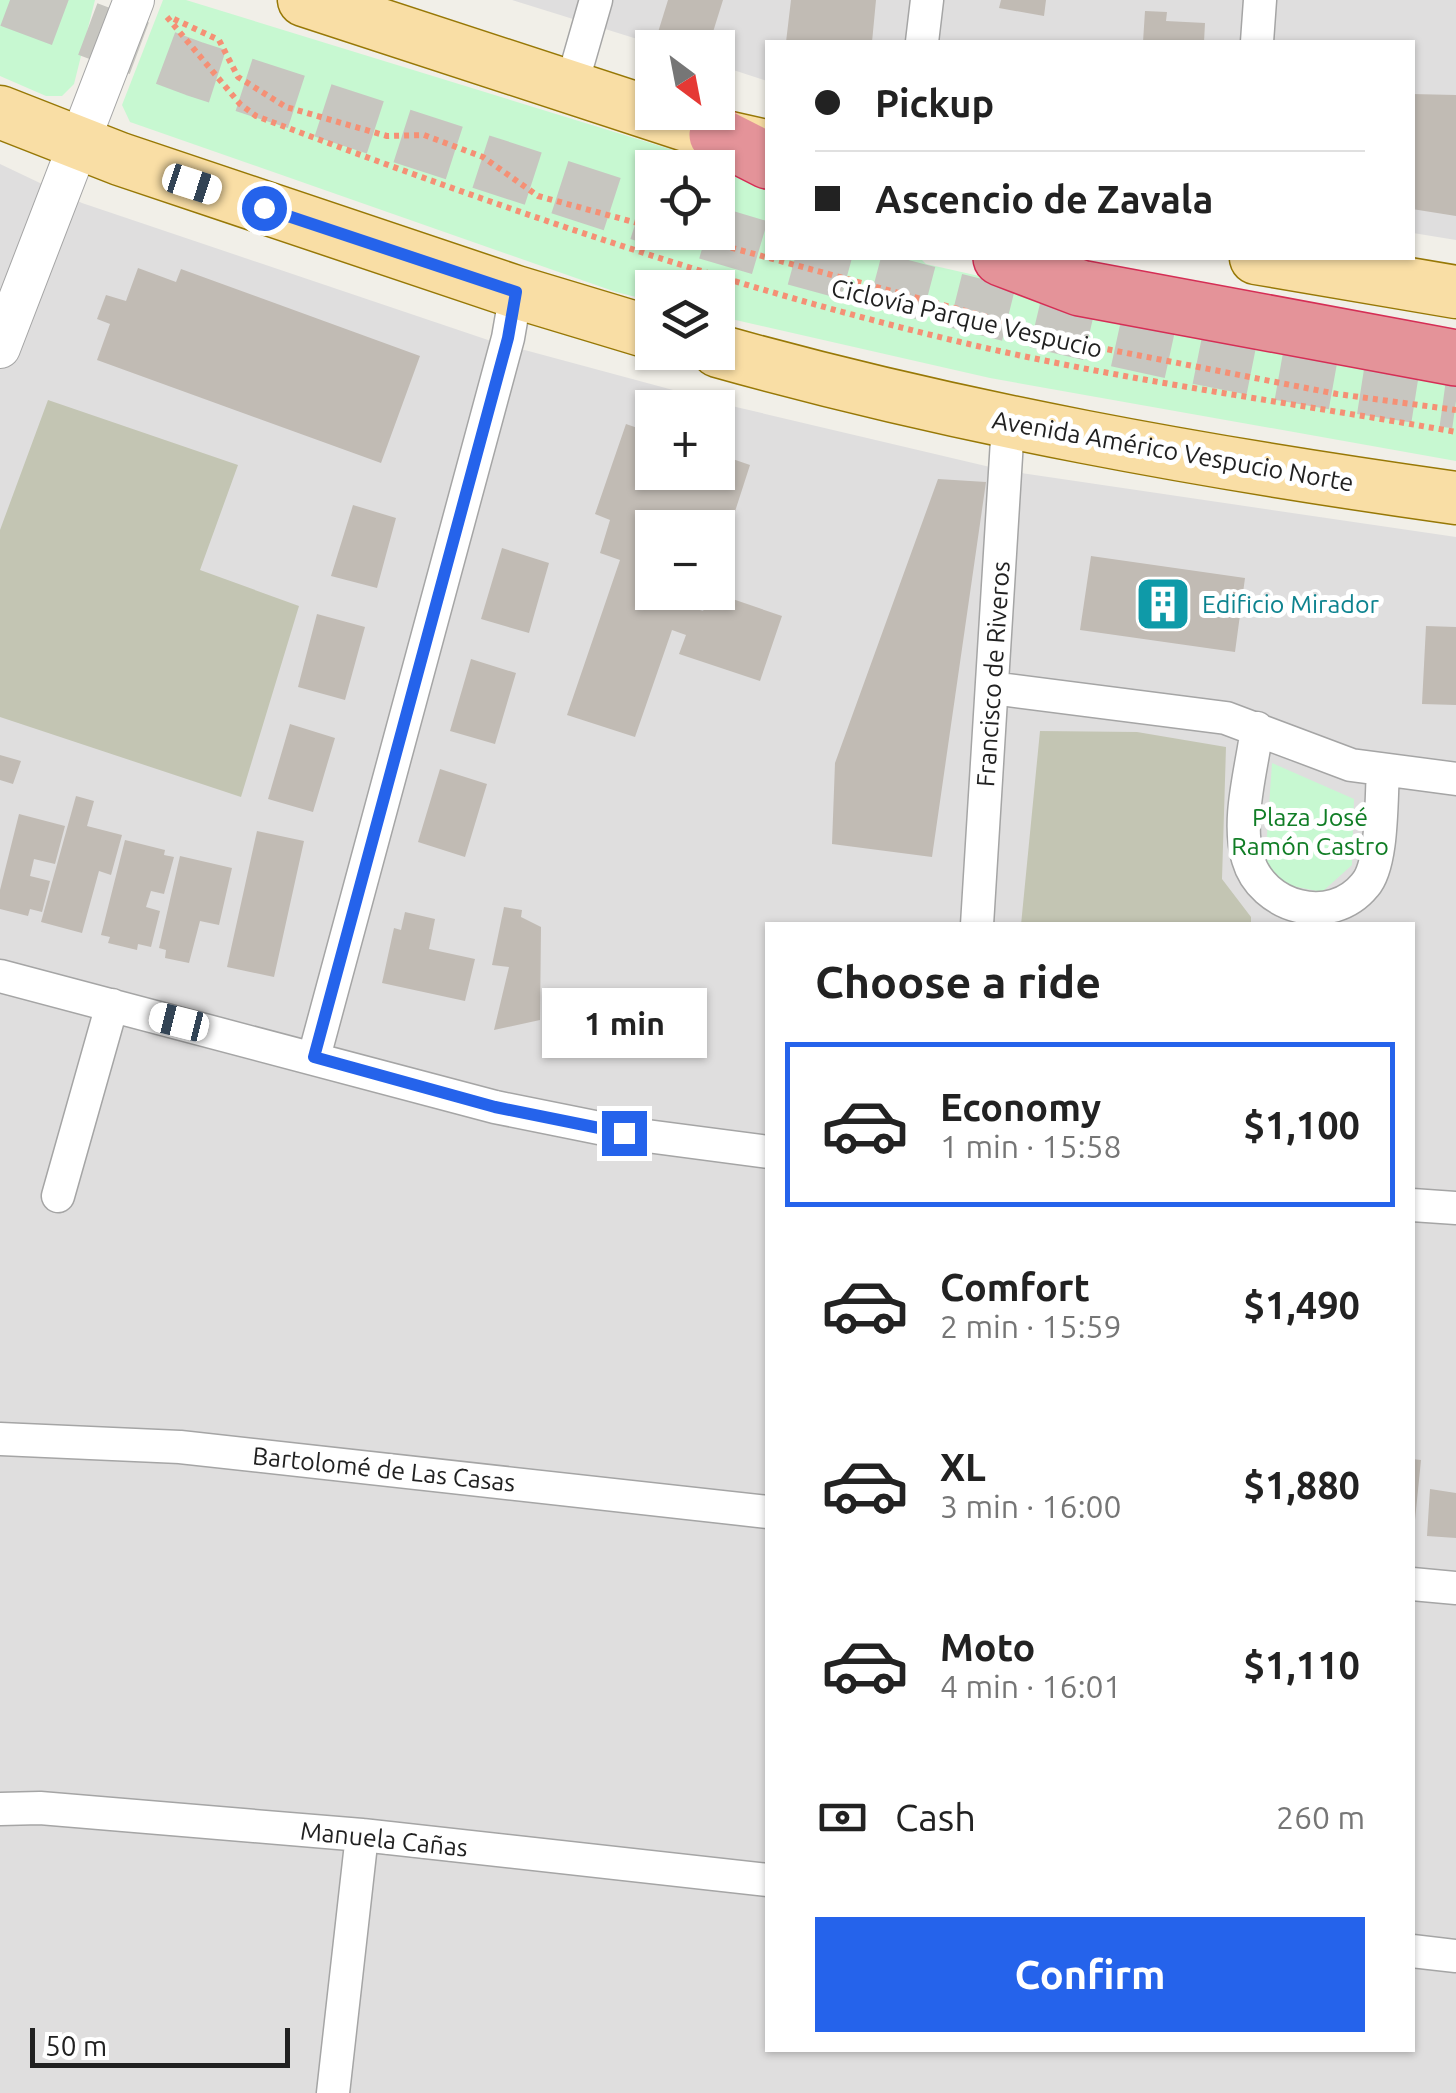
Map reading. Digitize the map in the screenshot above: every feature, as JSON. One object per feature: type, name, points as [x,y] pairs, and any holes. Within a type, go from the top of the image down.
[{"type":"highway","points":[[742,140],[765,159]]},
{"type":"highway","points":[[1007,260],[1102,293],[1456,358]]},
{"type":"main road","points":[[304,0],[742,140]]},
{"type":"main road","points":[[0,112],[81,146],[635,329]]},
{"type":"main road","points":[[1268,260],[1456,292]]},
{"type":"main road","name":"Avenida Américo Vespucio Norte","points":[[735,356],[1008,424],[1456,498]]},
{"type":"street","points":[[570,87],[596,0]]},
{"type":"street","points":[[922,40],[927,0]]},
{"type":"street","points":[[1257,40],[1260,0]]},
{"type":"street","points":[[0,348],[81,146],[149,7]]},
{"type":"street","points":[[314,1057],[508,338],[516,292]]},
{"type":"street","name":"Francisco de Riveros","points":[[977,922],[1008,424]]},
{"type":"street","points":[[992,688],[1226,718],[1352,764],[1456,779]]},
{"type":"street","points":[[1257,728],[1244,823],[1246,856],[1256,881],[1279,901],[1306,908],[1339,904],[1367,884],[1377,852],[1384,771]]},
{"type":"street","points":[[0,976],[543,1118],[765,1152]]},
{"type":"street","points":[[58,1196],[112,1005]]},
{"type":"street","points":[[1415,1205],[1456,1208]]},
{"type":"street","name":"Bartolomé de Las Casas","points":[[0,1439],[180,1447],[765,1512]]},
{"type":"street","points":[[1415,1584],[1456,1588]]},
{"type":"street","name":"Manuela Cañas","points":[[0,1809],[40,1808],[362,1835],[765,1880]]},
{"type":"street","points":[[333,2093],[362,1835]]},
{"type":"street","points":[[1415,1951],[1456,1956]]},
{"type":"path","points":[[149,7],[220,40],[238,77],[286,107],[386,136],[424,135],[483,156],[538,196],[635,222]]},
{"type":"path","name":"Ciclovía Parque Vespucio","points":[[149,7],[240,104],[256,116],[479,200],[774,294],[987,348],[1456,432]]},
{"type":"shaded area","points":[[512,0],[1456,0],[1456,240],[1415,233],[1415,40],[765,40],[765,80],[735,71],[735,30],[635,30],[635,38]]},
{"type":"shaded area","points":[[0,164],[82,203],[491,341],[673,390],[635,390],[635,490],[735,490],[735,407],[1007,471],[1456,537],[1456,2093],[0,2093]]},
{"type":"shaded area","points":[[48,400],[238,465],[200,570],[299,606],[241,797],[0,717],[0,530]]},
{"type":"shaded area","points":[[1040,731],[1137,732],[1226,747],[1222,879],[1251,922],[1021,922]]},
{"type":"green space","points":[[0,0],[95,0],[74,84],[62,96],[46,96],[0,76]]},
{"type":"green space","points":[[163,0],[186,0],[673,150],[635,150],[635,250],[735,250],[735,169],[765,178],[765,260],[922,260],[1129,310],[1456,374],[1456,461],[990,378],[735,320],[735,270],[635,270],[635,297],[130,122],[122,105]]},
{"type":"green space","name":"Plaza José Ramón Castro","points":[[1272,763],[1354,799],[1352,865],[1322,892],[1287,885],[1265,864]]},
{"type":"building","points":[[668,0],[723,0],[714,30],[659,30]]},
{"type":"building","points":[[791,0],[876,0],[872,40],[786,40]]},
{"type":"building","points":[[1001,0],[1046,0],[1044,16],[999,8]]},
{"type":"building","points":[[1145,11],[1167,12],[1166,21],[1205,23],[1204,40],[1143,40]]},
{"type":"building","points":[[1415,94],[1456,95],[1456,216],[1415,209]]},
{"type":"building","points":[[138,268],[176,282],[181,269],[420,356],[381,463],[97,360],[110,324],[97,319],[106,295],[126,301]]},
{"type":"building","points":[[626,424],[635,427],[635,490],[735,490],[735,460],[750,465],[735,512],[635,510],[635,610],[735,610],[735,600],[782,616],[760,681],[679,654],[686,635],[672,630],[635,737],[567,715],[620,560],[600,553],[610,520],[595,514]]},
{"type":"building","points":[[938,479],[986,482],[932,857],[832,844],[835,763]]},
{"type":"building","points":[[353,505],[396,518],[377,588],[331,576]]},
{"type":"building","points":[[502,548],[549,563],[529,633],[481,619]]},
{"type":"building","name":"Edificio Mirador","points":[[1091,556],[1245,578],[1235,652],[1080,630]]},
{"type":"building","points":[[317,614],[365,627],[345,700],[298,687]]},
{"type":"building","points":[[1426,626],[1456,627],[1456,705],[1422,704]]},
{"type":"building","points":[[471,659],[516,673],[495,744],[450,731]]},
{"type":"building","points":[[290,724],[335,738],[313,812],[268,799]]},
{"type":"building","points":[[0,755],[21,761],[13,784],[0,780]]},
{"type":"building","points":[[440,769],[487,784],[465,857],[418,842]]},
{"type":"building","points":[[76,796],[94,801],[87,826],[122,835],[111,875],[99,871],[82,933],[41,922]]},
{"type":"building","points":[[19,814],[65,826],[55,864],[34,859],[30,876],[50,881],[42,912],[30,909],[28,916],[0,909],[0,890]]},
{"type":"building","points":[[257,831],[304,841],[274,977],[227,967]]},
{"type":"building","points":[[125,840],[165,850],[164,855],[174,857],[164,894],[151,891],[146,907],[160,911],[151,947],[138,944],[137,950],[108,943],[110,937],[101,935]]},
{"type":"building","points":[[180,856],[232,868],[219,925],[200,921],[189,963],[165,958],[166,950],[159,948]]},
{"type":"building","points":[[504,907],[522,910],[521,917],[541,927],[540,1020],[494,1030],[509,967],[492,965]]},
{"type":"building","points":[[405,912],[435,919],[429,949],[475,959],[465,1001],[382,983],[394,928],[401,930]]},
{"type":"building","points":[[1415,1459],[1421,1460],[1415,1520]]},
{"type":"building","points":[[1430,1489],[1456,1493],[1456,1538],[1427,1536]]},
{"type":"tunnel","points":[[10,0],[195,69],[635,211]]},
{"type":"tunnel","points":[[735,240],[765,249]]},
{"type":"tunnel","points":[[803,260],[1123,341],[1372,389],[1456,401]]},
{"type":"place","name":"Edificio Mirador","points":[[1163,604]]},
{"type":"route","points":[[264,208],[516,292],[508,338],[314,1057],[495,1107],[624,1133]]}]
